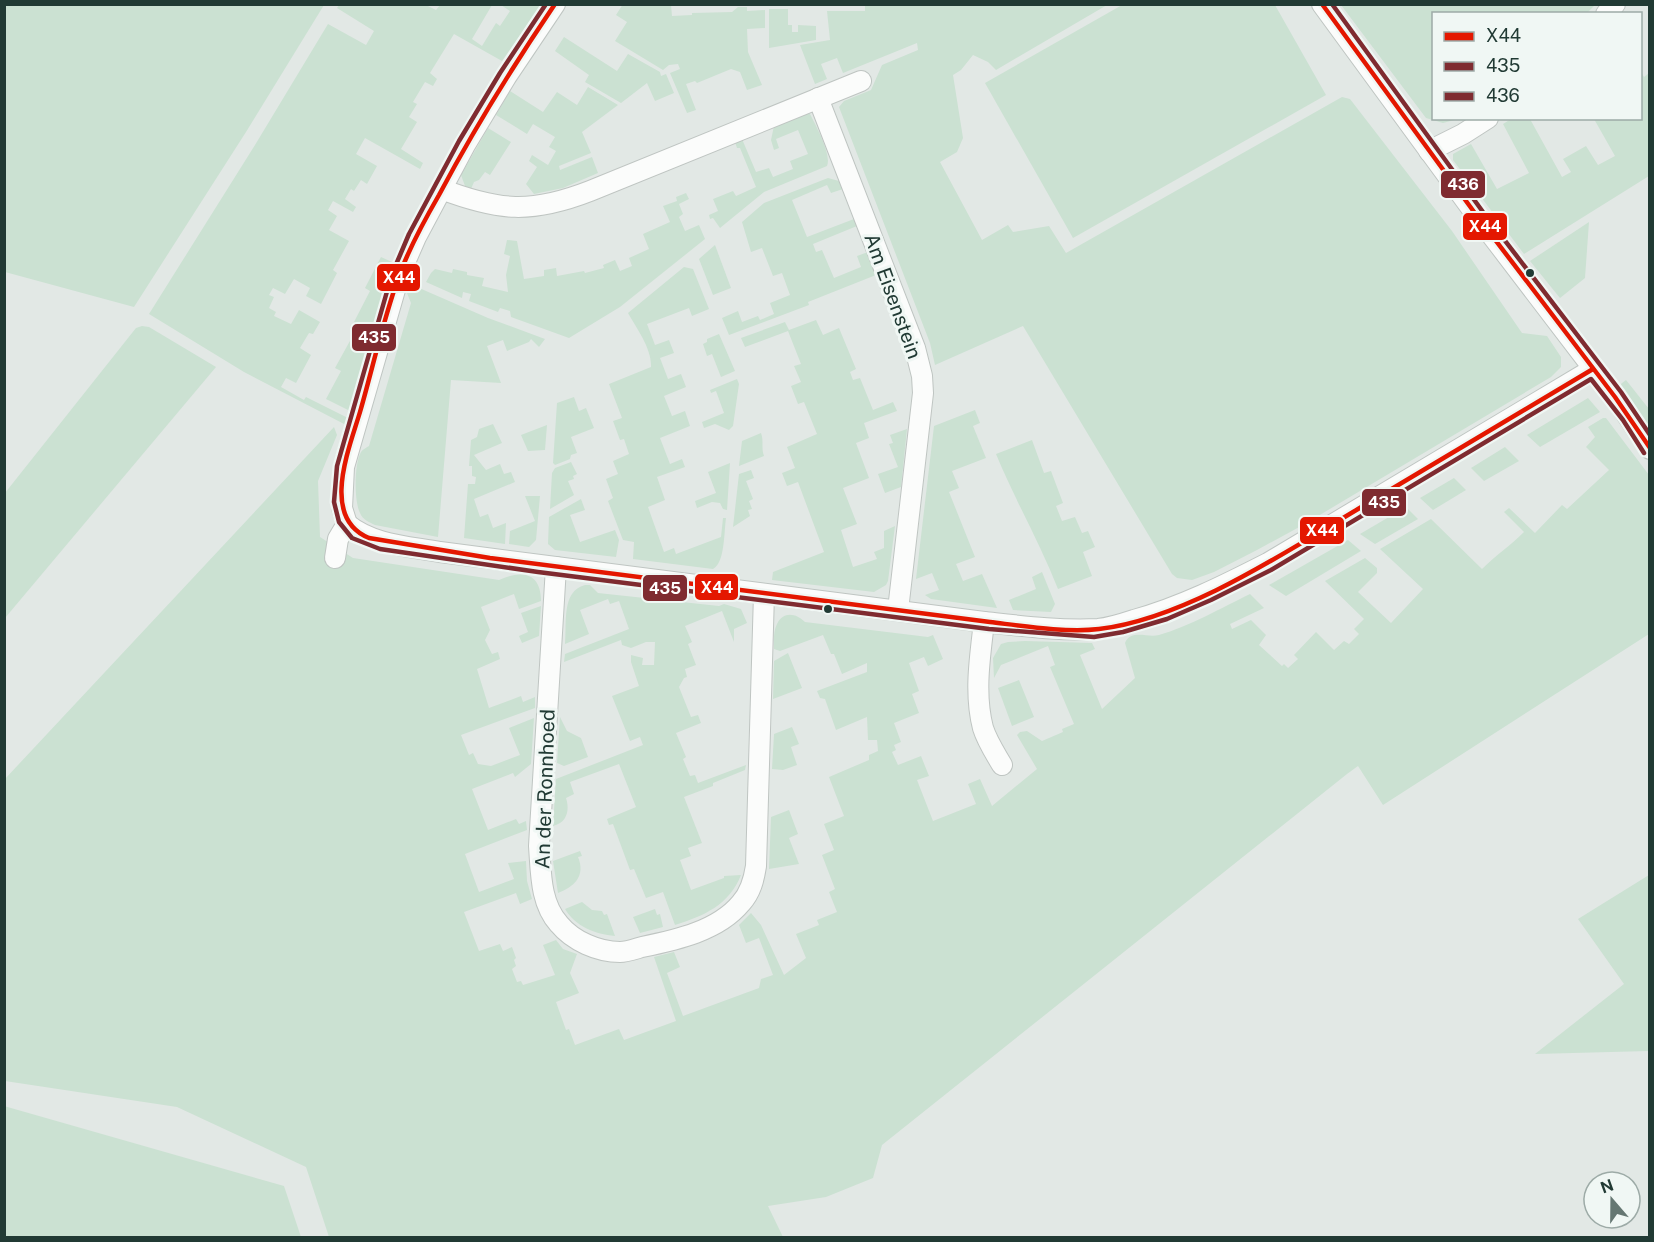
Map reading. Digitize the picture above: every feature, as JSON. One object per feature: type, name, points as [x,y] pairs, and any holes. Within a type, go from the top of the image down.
[{"type":"street","points":[[555,4],[506,77],[441,189],[399,276],[344,467],[341,490],[342,508],[347,524],[359,534],[373,540],[440,552],[984,622],[1100,629],[1150,616],[1182,604],[1268,563],[1593,369]]},
{"type":"street","points":[[1322,4],[1429,151],[1629,416],[1650,448]]},
{"type":"street","points":[[441,189],[470,200],[493,205],[522,208],[550,205],[590,191],[861,81]]},
{"type":"street","name":"Am Eisenstein","points":[[818,98],[915,348],[922,376],[923,393],[898,610]]},
{"type":"street","points":[[1429,151],[1485,120]]},
{"type":"street","points":[[335,558],[338,539],[347,524]]},
{"type":"street","name":"An der Ronnhoed","points":[[556,567],[539,846],[541,877],[547,906],[559,924],[574,938],[595,948],[620,952],[653,945],[708,927],[725,918],[742,903],[753,883],[756,866],[764,594]]},
{"type":"street","points":[[984,622],[978,674],[979,707],[984,730],[1002,765]]},
{"type":"green space","points":[[5,4],[324,5],[134,307],[5,272]]},
{"type":"green space","points":[[623,4],[671,5],[672,16],[732,12],[738,7],[747,7],[747,11],[765,10],[765,28],[747,29],[748,52],[762,85],[747,90],[740,72],[731,69],[697,83],[695,81],[686,84],[696,110],[687,113],[670,73],[680,69],[678,64],[669,65],[663,70],[615,41],[627,22],[616,15]]},
{"type":"green space","points":[[903,4],[1107,5],[996,70],[988,62],[973,55],[961,70],[953,75],[963,138],[957,152],[940,162],[982,240],[1008,225],[1013,232],[1049,226],[1066,253],[1342,97],[1350,99],[1452,231],[1522,333],[1547,336],[1561,357],[1561,367],[1551,377],[1303,525],[1214,572],[1192,580],[1177,578],[1172,574],[1023,326],[935,365],[930,343],[839,107],[844,101],[871,90],[882,65],[918,50],[917,43],[843,73],[837,58],[821,64],[827,79],[815,84],[800,45],[830,40],[827,11],[865,11],[865,6]]},
{"type":"green space","points":[[339,5],[426,5],[436,10],[440,5],[492,5],[472,39],[482,46],[496,23],[500,26],[510,11],[501,5],[541,5],[502,61],[454,34],[430,73],[437,79],[433,86],[425,82],[413,102],[417,104],[409,117],[417,122],[401,149],[423,163],[420,169],[365,138],[356,154],[377,166],[367,184],[361,180],[354,191],[351,189],[345,199],[356,207],[353,212],[333,201],[328,210],[337,216],[329,230],[349,241],[333,270],[337,273],[321,304],[306,296],[310,288],[294,279],[285,294],[273,288],[269,295],[274,297],[269,308],[276,312],[274,316],[291,324],[299,310],[320,322],[313,334],[309,333],[300,348],[311,355],[296,383],[286,378],[281,387],[304,400],[306,397],[348,418],[346,425],[244,372],[149,314],[328,24],[366,45],[374,31],[337,8]]},
{"type":"green space","points":[[1122,5],[1275,5],[1326,95],[1073,238],[985,83]]},
{"type":"green space","points":[[1341,5],[1595,5],[1588,12],[1432,12],[1432,120],[1426,118]]},
{"type":"green space","points":[[769,9],[788,9],[788,25],[792,25],[792,32],[798,32],[798,25],[816,26],[816,40],[769,48]]},
{"type":"green space","points":[[564,37],[617,71],[628,54],[660,72],[661,76],[666,74],[674,93],[655,101],[647,83],[621,103],[585,82],[589,75],[555,51]]},
{"type":"green space","points":[[1649,73],[1649,176],[1524,254],[1453,160],[1453,154],[1471,144],[1497,189],[1529,173],[1503,124],[1509,120],[1531,120],[1562,177],[1571,172],[1563,159],[1586,146],[1598,165],[1615,156],[1595,120],[1642,120],[1642,74],[1644,77]]},
{"type":"green space","points":[[588,87],[618,105],[582,132],[591,153],[559,166],[560,170],[592,157],[598,173],[563,188],[534,194],[526,184],[537,167],[529,161],[532,155],[548,165],[556,151],[549,147],[555,137],[533,124],[527,134],[496,115],[510,91],[543,112],[557,92],[577,105]]},
{"type":"green space","points":[[807,113],[810,114],[823,140],[827,166],[764,192],[720,228],[713,218],[710,219],[709,215],[718,211],[713,199],[733,191],[736,196],[756,187],[740,148],[737,148],[735,142],[742,139],[756,172],[769,168],[773,177],[793,169],[790,161],[808,154],[798,130],[776,139],[779,148],[774,150],[771,140],[774,126]]},
{"type":"green space","points":[[1433,120],[1454,120],[1443,123]]},
{"type":"green space","points":[[488,128],[511,142],[490,175],[485,172],[479,180],[474,182],[471,189],[465,186],[461,175]]},
{"type":"green space","points":[[828,178],[839,181],[843,189],[831,193],[827,185],[792,200],[807,237],[854,219],[857,226],[813,244],[816,252],[822,250],[834,278],[861,267],[857,256],[868,252],[876,275],[808,302],[809,305],[729,335],[722,318],[738,311],[742,322],[758,316],[760,320],[774,314],[770,303],[790,295],[782,273],[773,276],[762,248],[751,252],[742,222],[764,203]]},
{"type":"green space","points":[[686,193],[689,199],[679,204],[683,214],[679,217],[685,231],[699,225],[705,239],[620,307],[569,338],[511,317],[510,311],[500,308],[498,312],[469,301],[471,294],[463,292],[462,298],[426,282],[435,269],[452,273],[453,269],[467,272],[467,275],[484,278],[482,286],[508,292],[506,275],[510,256],[504,254],[507,240],[517,241],[524,279],[544,276],[544,270],[556,268],[557,276],[584,271],[585,273],[604,268],[603,265],[615,260],[620,271],[632,266],[629,258],[649,249],[643,234],[670,222],[663,206],[677,201],[676,197]]},
{"type":"green space","points":[[1589,222],[1585,278],[1560,298],[1530,261]]},
{"type":"green space","points":[[715,245],[731,288],[713,295],[699,259]]},
{"type":"green space","points":[[381,257],[392,262],[372,332],[354,322],[370,291],[365,288]]},
{"type":"green space","points":[[684,267],[693,269],[709,309],[692,316],[689,308],[647,324],[655,345],[669,340],[674,353],[660,358],[668,379],[681,374],[686,387],[664,396],[672,416],[685,411],[690,426],[660,438],[670,464],[682,459],[685,467],[657,477],[665,500],[648,507],[664,552],[674,548],[676,554],[721,537],[723,518],[726,518],[722,554],[717,566],[713,569],[633,559],[634,542],[623,540],[608,501],[613,498],[606,479],[618,474],[613,461],[629,454],[624,439],[620,440],[613,421],[622,418],[609,384],[651,367],[647,346],[628,313]]},
{"type":"green space","points":[[410,284],[488,318],[545,339],[539,347],[531,339],[507,351],[503,340],[487,346],[501,383],[451,380],[438,537],[375,525],[361,515],[356,492],[359,458],[362,451],[369,446],[411,303],[407,293]]},
{"type":"green space","points":[[816,320],[823,335],[839,328],[856,369],[850,372],[853,380],[860,378],[873,410],[893,402],[897,411],[864,423],[869,438],[856,443],[869,478],[843,488],[857,524],[841,530],[853,567],[877,559],[874,552],[884,548],[884,531],[895,526],[888,581],[886,585],[874,592],[772,580],[773,572],[824,552],[798,482],[787,486],[782,473],[795,468],[787,447],[817,434],[804,402],[798,404],[791,386],[801,382],[794,366],[801,364],[788,331],[745,347],[741,338],[785,322],[789,330]]},
{"type":"green space","points":[[149,327],[216,367],[5,618],[5,493],[136,328]]},
{"type":"green space","points":[[719,334],[735,371],[721,377],[712,354],[707,356],[703,344],[707,342],[707,339]]},
{"type":"green space","points":[[351,339],[368,348],[350,411],[326,399],[341,371],[335,368]]},
{"type":"green space","points":[[737,379],[739,384],[733,426],[729,430],[715,424],[704,428],[702,422],[724,413],[716,391],[711,393],[710,390]]},
{"type":"green space","points":[[1626,380],[1649,409],[1649,428],[1617,387]]},
{"type":"green space","points":[[574,397],[579,411],[586,408],[594,428],[571,437],[577,453],[571,455],[570,459],[555,465],[553,463],[557,403]]},
{"type":"green space","points":[[1588,398],[1600,412],[1540,447],[1527,435]]},
{"type":"green space","points":[[975,410],[980,423],[973,426],[986,458],[952,471],[959,488],[949,492],[975,557],[956,564],[963,581],[982,574],[997,608],[931,599],[925,595],[939,590],[932,573],[916,579],[934,426]]},
{"type":"green space","points":[[1606,418],[1649,475],[1649,634],[1383,805],[1358,766],[882,1145],[873,1178],[826,1197],[768,1206],[783,1237],[329,1237],[306,1167],[177,1107],[5,1081],[4,780],[334,427],[337,435],[318,481],[320,537],[353,558],[499,580],[522,575],[534,579],[538,584],[541,601],[519,609],[514,594],[481,607],[490,630],[485,640],[492,654],[498,652],[500,659],[477,669],[489,708],[521,696],[523,702],[535,697],[535,708],[461,735],[469,755],[473,753],[478,764],[491,766],[520,755],[509,728],[534,718],[531,764],[515,777],[513,773],[472,789],[488,830],[516,819],[519,824],[526,821],[527,830],[465,854],[479,892],[514,879],[508,863],[526,861],[527,881],[532,899],[520,904],[516,893],[464,912],[479,951],[500,944],[503,951],[512,947],[516,966],[512,969],[517,982],[521,981],[523,985],[555,975],[543,945],[556,940],[563,949],[577,954],[570,973],[579,993],[556,1002],[566,1030],[569,1029],[575,1045],[619,1029],[624,1040],[676,1021],[654,957],[674,952],[680,967],[667,973],[683,1016],[759,988],[761,979],[773,975],[759,938],[746,943],[739,925],[751,913],[761,925],[784,975],[806,958],[796,934],[819,925],[817,920],[837,912],[829,892],[835,889],[822,855],[834,850],[824,824],[844,816],[829,777],[869,760],[869,755],[878,751],[877,740],[868,740],[867,717],[836,730],[825,699],[820,698],[817,691],[867,672],[867,663],[842,674],[823,635],[780,651],[774,649],[777,624],[786,615],[794,615],[805,622],[928,637],[933,635],[943,659],[928,666],[924,657],[909,663],[919,691],[912,694],[919,713],[894,723],[901,742],[894,745],[896,750],[892,752],[898,765],[921,756],[929,776],[917,780],[933,821],[976,804],[968,784],[980,779],[992,806],[1037,769],[1017,735],[1020,732],[1027,731],[1042,741],[1063,732],[1062,729],[1074,724],[1050,667],[1055,665],[1048,646],[1001,665],[994,678],[993,658],[1001,644],[1025,641],[1092,643],[1095,649],[1080,655],[1102,709],[1135,678],[1125,643],[1131,636],[1159,635],[1193,622],[1250,594],[1264,608],[1230,624],[1232,629],[1251,620],[1266,635],[1259,645],[1282,666],[1284,664],[1288,668],[1298,659],[1294,655],[1316,632],[1334,650],[1344,641],[1349,644],[1359,634],[1354,629],[1364,619],[1325,581],[1365,558],[1377,568],[1377,573],[1358,592],[1391,623],[1423,589],[1380,549],[1431,519],[1482,569],[1524,532],[1504,512],[1509,508],[1535,533],[1562,505],[1567,509],[1609,470],[1586,447],[1595,437],[1588,427]]},
{"type":"green space","points":[[493,424],[502,443],[474,455],[486,470],[500,464],[504,474],[511,472],[515,482],[474,499],[480,517],[488,514],[493,528],[506,523],[505,544],[464,538],[468,484],[475,484],[476,477],[472,476],[472,466],[469,466],[471,440],[477,437],[479,429]]},
{"type":"green space","points":[[547,425],[545,450],[528,451],[521,435]]},
{"type":"green space","points":[[907,429],[901,487],[885,493],[878,474],[898,467],[889,444],[893,443],[890,435]]},
{"type":"green space","points":[[761,433],[764,456],[739,466],[742,441]]},
{"type":"green space","points":[[1032,440],[1044,473],[1051,471],[1063,503],[1056,506],[1062,521],[1075,517],[1082,533],[1088,531],[1095,547],[1083,552],[1092,576],[1058,589],[996,454]]},
{"type":"green space","points":[[1505,447],[1519,461],[1484,481],[1471,468]]},
{"type":"green space","points":[[571,462],[577,474],[573,476],[574,479],[568,481],[574,495],[550,509],[552,473],[555,468]]},
{"type":"green space","points":[[730,463],[727,510],[723,509],[720,503],[712,502],[697,508],[695,501],[716,493],[708,472]]},
{"type":"green space","points":[[751,470],[754,478],[746,481],[753,499],[749,501],[752,509],[748,510],[750,516],[733,527],[739,474]]},
{"type":"green space","points":[[1454,478],[1466,490],[1433,510],[1420,498]]},
{"type":"green space","points":[[525,496],[540,496],[536,540],[529,547],[509,544],[510,531],[535,521]]},
{"type":"green space","points":[[581,499],[585,510],[570,515],[580,542],[615,530],[619,540],[616,557],[555,550],[548,544],[549,517]]},
{"type":"green space","points":[[1406,507],[1418,519],[1375,544],[1360,534]]},
{"type":"green space","points":[[1348,540],[1361,551],[1286,596],[1269,585]]},
{"type":"green space","points":[[1042,572],[1055,604],[1051,612],[1013,610],[1009,600],[1036,589],[1032,577]]},
{"type":"green space","points":[[590,585],[598,593],[719,606],[724,604],[741,609],[747,623],[734,629],[734,642],[722,611],[685,626],[692,642],[688,644],[696,665],[685,669],[687,677],[679,687],[691,717],[698,715],[701,723],[676,733],[686,757],[683,759],[690,776],[695,775],[698,783],[746,765],[745,770],[684,797],[702,843],[688,848],[691,856],[680,860],[691,890],[724,878],[724,876],[741,875],[730,894],[722,902],[696,918],[675,925],[663,892],[646,898],[634,869],[630,870],[613,824],[609,825],[607,819],[636,807],[619,764],[570,782],[574,794],[566,798],[568,807],[566,815],[562,822],[553,826],[556,779],[643,745],[640,737],[630,741],[612,696],[639,686],[631,655],[643,658],[642,665],[654,665],[655,642],[646,642],[631,648],[622,645],[621,640],[564,662],[565,654],[629,629],[619,601],[610,604],[608,599],[580,610],[589,634],[565,644],[569,601],[577,588]]},
{"type":"green space","points":[[541,606],[539,636],[522,643],[519,636],[528,632],[521,613]]},
{"type":"green space","points":[[788,653],[802,688],[773,699],[774,661]]},
{"type":"green space","points":[[1019,680],[1034,717],[1012,726],[998,688]]},
{"type":"green space","points":[[560,717],[567,731],[581,738],[588,757],[564,766],[557,763]]},
{"type":"green space","points":[[792,727],[799,744],[791,747],[797,765],[783,770],[772,769],[774,734]]},
{"type":"green space","points":[[789,810],[798,834],[789,838],[799,864],[769,869],[771,817]]},
{"type":"green space","points":[[580,851],[582,856],[578,857],[580,870],[577,880],[569,888],[558,893],[553,861]]},
{"type":"green space","points":[[1649,875],[1649,1051],[1535,1054],[1624,984],[1578,919]]},
{"type":"green space","points":[[582,902],[592,910],[607,914],[615,936],[580,925],[565,909]]},
{"type":"green space","points":[[655,909],[657,915],[660,914],[663,927],[640,933],[633,917]]},
{"type":"green space","points":[[4,1106],[284,1186],[301,1237],[5,1237]]},
{"type":"transit line","name":"435","points":[[546,4],[500,73],[459,141],[409,234],[392,274],[337,466],[334,502],[339,522],[352,538],[380,549],[538,572],[989,629],[1094,637],[1123,632],[1167,619],[1271,570],[1591,379],[1623,420],[1644,453]]},
{"type":"transit line","name":"X44","points":[[555,4],[509,74],[466,146],[417,235],[399,276],[350,444],[342,481],[345,515],[354,528],[369,538],[490,558],[1016,625],[1059,630],[1099,629],[1132,623],[1165,612],[1233,582],[1593,369]]},
{"type":"transit line","name":"X44","points":[[1322,4],[1477,216],[1615,397],[1650,448]]},
{"type":"transit line","name":"436","points":[[1332,4],[1483,212],[1621,392],[1650,435]]}]
